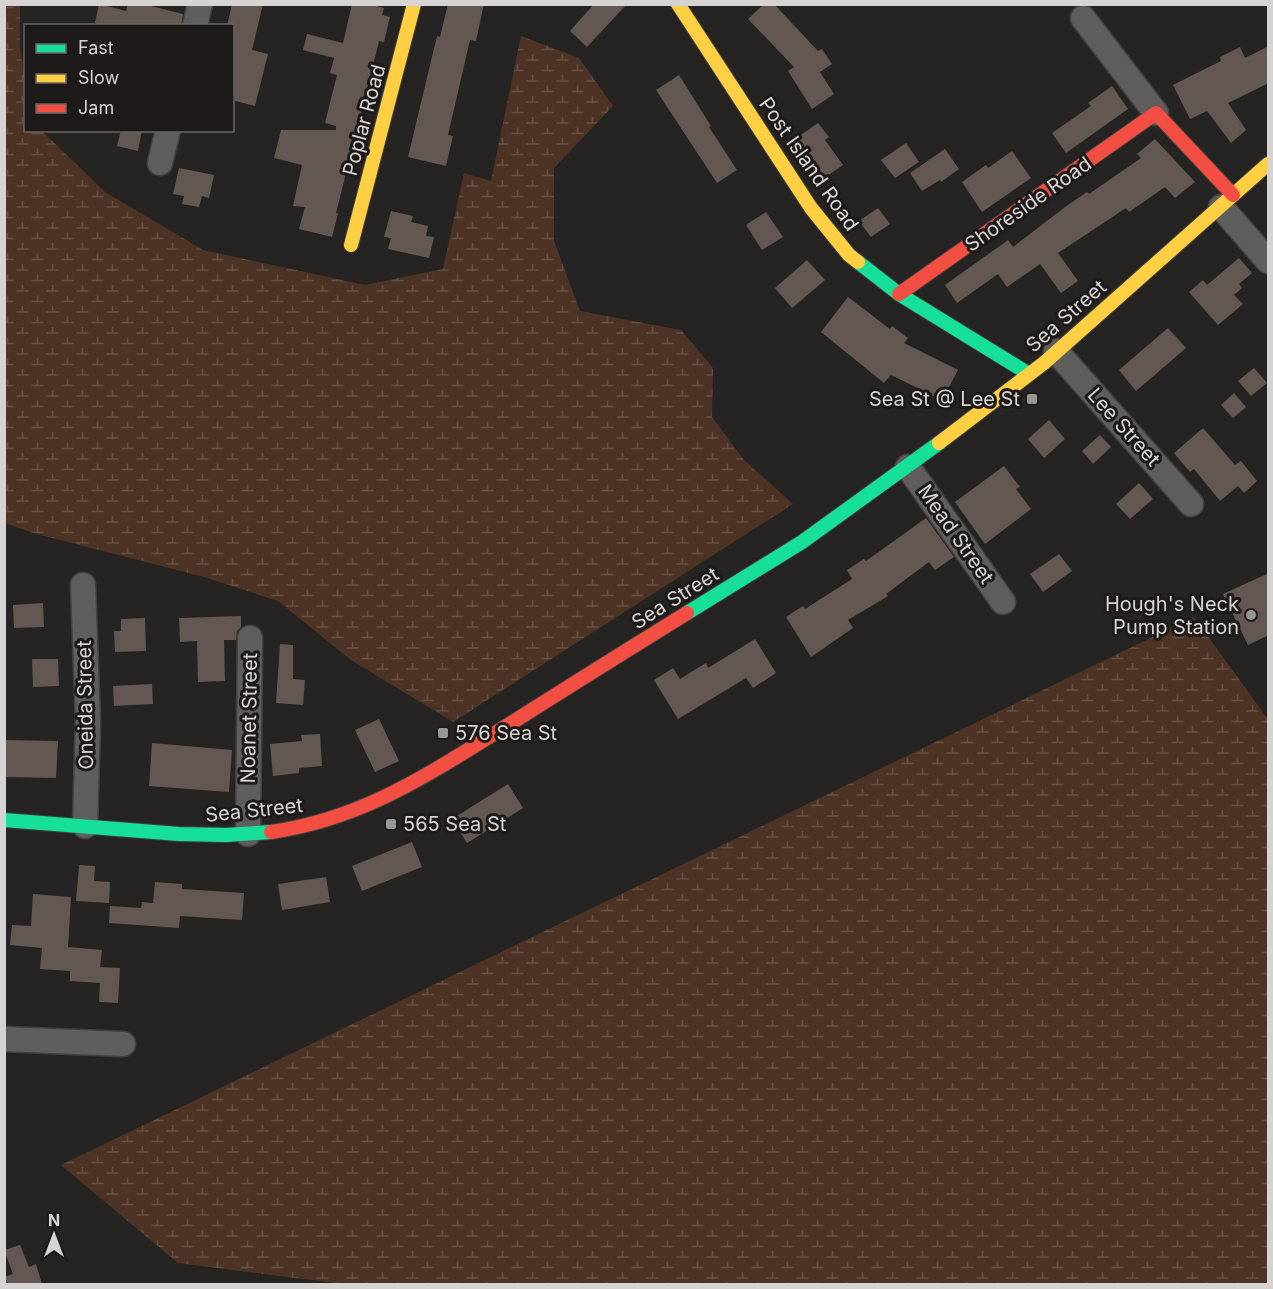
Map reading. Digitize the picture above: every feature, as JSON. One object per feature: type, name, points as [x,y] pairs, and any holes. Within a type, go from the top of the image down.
[{"type":"main road","name":"Poplar Road","points":[[351,245],[414,4]]},
{"type":"main road","name":"Post Island Road","points":[[678,4],[811,208],[849,255],[899,294],[1029,374]]},
{"type":"main road","name":"Shoreside Road","points":[[899,294],[1156,113]]},
{"type":"main road","points":[[1156,113],[1227,201]]},
{"type":"main road","name":"Sea Street","points":[[4,820],[208,836],[248,834],[294,828],[333,819],[411,785],[802,542],[908,467],[1029,374],[1269,164]]},
{"type":"street","points":[[195,24],[200,4]]},
{"type":"street","points":[[1083,18],[1156,113]]},
{"type":"street","points":[[159,163],[167,132]]},
{"type":"street","points":[[1227,201],[1269,261]]},
{"type":"street","name":"Lee Street","points":[[1056,351],[1191,504]]},
{"type":"street","name":"Mead Street","points":[[908,467],[1003,602]]},
{"type":"street","name":"Oneida Street","points":[[83,585],[88,722],[85,826]]},
{"type":"street","name":"Noanet Street","points":[[248,834],[250,638]]},
{"type":"street","points":[[4,1039],[123,1044]]},
{"type":"green space","points":[[5,4],[20,5],[20,48],[24,74],[24,132],[43,132],[105,192],[203,250],[365,285],[443,269],[464,173],[491,181],[521,36],[579,58],[613,106],[554,168],[554,241],[580,311],[681,330],[713,368],[712,417],[744,460],[793,504],[453,722],[351,660],[278,601],[204,577],[33,533],[5,523]]},
{"type":"green space","points":[[1194,617],[1268,717],[1268,1284],[343,1284],[178,1263],[61,1165]]},
{"type":"building","points":[[99,4],[126,11],[128,4],[143,4],[183,14],[181,24],[95,23]]},
{"type":"building","points":[[232,4],[263,4],[252,50],[268,54],[255,106],[234,101],[234,24],[227,24]]},
{"type":"building","points":[[352,4],[370,4],[384,8],[382,15],[390,17],[384,42],[379,41],[332,237],[299,229],[305,207],[293,206],[302,165],[274,158],[281,130],[336,130],[336,126],[325,123],[337,75],[330,73],[334,58],[303,50],[307,34],[343,43]]},
{"type":"building","points":[[448,4],[484,4],[476,41],[470,40],[448,135],[453,136],[446,166],[408,157],[437,36],[440,37]]},
{"type":"building","points":[[594,4],[627,4],[587,47],[570,31]]},
{"type":"building","points":[[764,4],[774,4],[818,51],[822,49],[832,64],[820,72],[834,94],[812,109],[788,71],[794,67],[748,19]]},
{"type":"building","points":[[1269,46],[1269,83],[1228,103],[1246,130],[1231,143],[1207,111],[1190,119],[1173,85],[1221,61],[1220,57],[1240,47],[1245,58]]},
{"type":"building","points":[[679,75],[737,170],[717,183],[656,90]]},
{"type":"building","points":[[1112,86],[1128,109],[1066,153],[1052,133],[1091,106],[1088,103]]},
{"type":"building","points":[[818,123],[829,137],[825,140],[843,165],[823,179],[795,139]]},
{"type":"building","points":[[120,132],[142,132],[138,151],[117,146]]},
{"type":"building","points":[[1155,139],[1195,182],[1175,198],[1165,187],[1129,212],[1126,208],[1058,253],[1078,281],[1061,293],[1040,264],[1007,287],[998,274],[957,303],[945,285],[1008,240],[1013,247],[1065,207],[1087,192],[1089,194],[1141,158],[1137,154]]},
{"type":"building","points":[[906,143],[919,162],[895,178],[881,160]]},
{"type":"building","points":[[945,149],[959,169],[941,182],[940,180],[922,191],[910,173]]},
{"type":"building","points":[[1012,151],[1031,178],[982,212],[962,182],[986,165],[988,168]]},
{"type":"building","points":[[179,168],[214,175],[209,198],[202,196],[199,207],[182,204],[184,196],[173,194]]},
{"type":"building","points":[[878,208],[890,224],[871,237],[859,221]]},
{"type":"building","points":[[391,211],[413,216],[411,222],[428,226],[426,236],[434,237],[429,258],[388,249],[391,238],[384,237]]},
{"type":"building","points":[[766,212],[783,237],[762,250],[746,225]]},
{"type":"building","points":[[1239,258],[1252,273],[1239,284],[1242,288],[1234,295],[1243,304],[1218,325],[1189,292],[1203,280],[1207,285]]},
{"type":"building","points":[[807,260],[825,280],[792,308],[775,288]]},
{"type":"building","points":[[848,297],[890,329],[892,326],[908,338],[904,343],[958,370],[942,400],[891,375],[884,383],[821,332]]},
{"type":"building","points":[[1168,328],[1186,348],[1136,391],[1119,370]]},
{"type":"building","points":[[1254,368],[1267,383],[1251,396],[1238,381]]},
{"type":"building","points":[[1234,393],[1246,407],[1233,418],[1221,405]]},
{"type":"building","points":[[1049,420],[1065,439],[1044,458],[1028,439]]},
{"type":"building","points":[[1203,428],[1235,465],[1241,461],[1257,481],[1244,493],[1238,486],[1220,501],[1194,469],[1190,472],[1174,453]]},
{"type":"building","points":[[1100,435],[1111,447],[1093,464],[1082,451]]},
{"type":"building","points":[[1004,466],[1020,487],[1016,489],[1031,509],[985,544],[955,502]]},
{"type":"building","points":[[1139,483],[1153,499],[1130,519],[1116,504]]},
{"type":"building","points":[[926,518],[954,557],[935,570],[929,562],[886,594],[888,596],[848,620],[853,628],[811,657],[786,617],[803,606],[805,609],[852,579],[847,570],[864,559],[866,561]]},
{"type":"building","points":[[1059,554],[1072,571],[1043,592],[1030,574]]},
{"type":"building","name":"Hough's Neck Pump Station","points":[[1269,573],[1269,635],[1248,645],[1223,594]]},
{"type":"building","points":[[43,603],[44,627],[14,628],[13,605]]},
{"type":"building","points":[[241,616],[241,627],[237,631],[236,640],[224,640],[225,681],[198,682],[197,641],[180,642],[179,618]]},
{"type":"building","points":[[145,618],[146,651],[115,652],[114,631],[121,631],[121,619]]},
{"type":"building","points":[[755,639],[776,673],[753,688],[746,678],[678,719],[654,680],[673,668],[680,679],[706,663],[708,668]]},
{"type":"building","points":[[280,644],[293,645],[293,679],[305,680],[303,705],[276,703]]},
{"type":"building","points":[[32,659],[58,659],[59,686],[33,687]]},
{"type":"building","points":[[152,684],[153,704],[114,706],[113,686]]},
{"type":"building","points":[[379,719],[399,761],[375,772],[355,730]]},
{"type":"building","points":[[320,734],[322,766],[299,768],[299,773],[273,776],[270,744],[302,741],[301,735]]},
{"type":"building","points":[[4,740],[58,741],[56,778],[4,777]]},
{"type":"building","points":[[152,743],[232,750],[229,792],[149,786]]},
{"type":"building","points":[[508,784],[523,808],[467,843],[452,819]]},
{"type":"building","points":[[412,842],[422,867],[362,891],[352,866]]},
{"type":"building","points":[[79,865],[95,866],[94,881],[110,882],[109,903],[76,901]]},
{"type":"building","points":[[326,877],[330,902],[282,910],[278,884]]},
{"type":"building","points":[[155,882],[182,884],[182,889],[244,893],[242,920],[180,916],[179,928],[109,923],[110,906],[141,908],[142,902],[153,903]]},
{"type":"building","points":[[33,894],[71,897],[68,947],[102,950],[100,967],[120,968],[118,1003],[99,1002],[100,983],[70,981],[70,971],[40,969],[42,948],[10,945],[12,925],[31,926]]},
{"type":"building","points":[[20,1245],[29,1267],[36,1264],[42,1284],[4,1284],[4,1277],[13,1274],[4,1250]]},
{"type":"traffic: fast","points":[[858,262],[899,294],[1029,374]]},
{"type":"traffic: fast","points":[[687,613],[802,542],[939,443]]},
{"type":"traffic: fast","points":[[4,820],[179,834],[226,835],[271,832]]},
{"type":"traffic: slow","points":[[351,245],[414,4]]},
{"type":"traffic: slow","points":[[678,4],[811,208],[849,255],[858,262]]},
{"type":"traffic: slow","points":[[939,443],[1044,363],[1268,164]]},
{"type":"traffic: jam","points":[[899,294],[1156,113],[1233,195]]},
{"type":"traffic: jam","points":[[271,832],[338,816],[369,804],[427,775],[687,613]]},
{"type":"place","name":"Sea St @ Lee St","points":[[1032,399]]},
{"type":"place","name":"Hough's Neck Pump Station","points":[[1251,615]]},
{"type":"place","name":"576 Sea St","points":[[443,733]]},
{"type":"place","name":"565 Sea St","points":[[391,824]]}]
